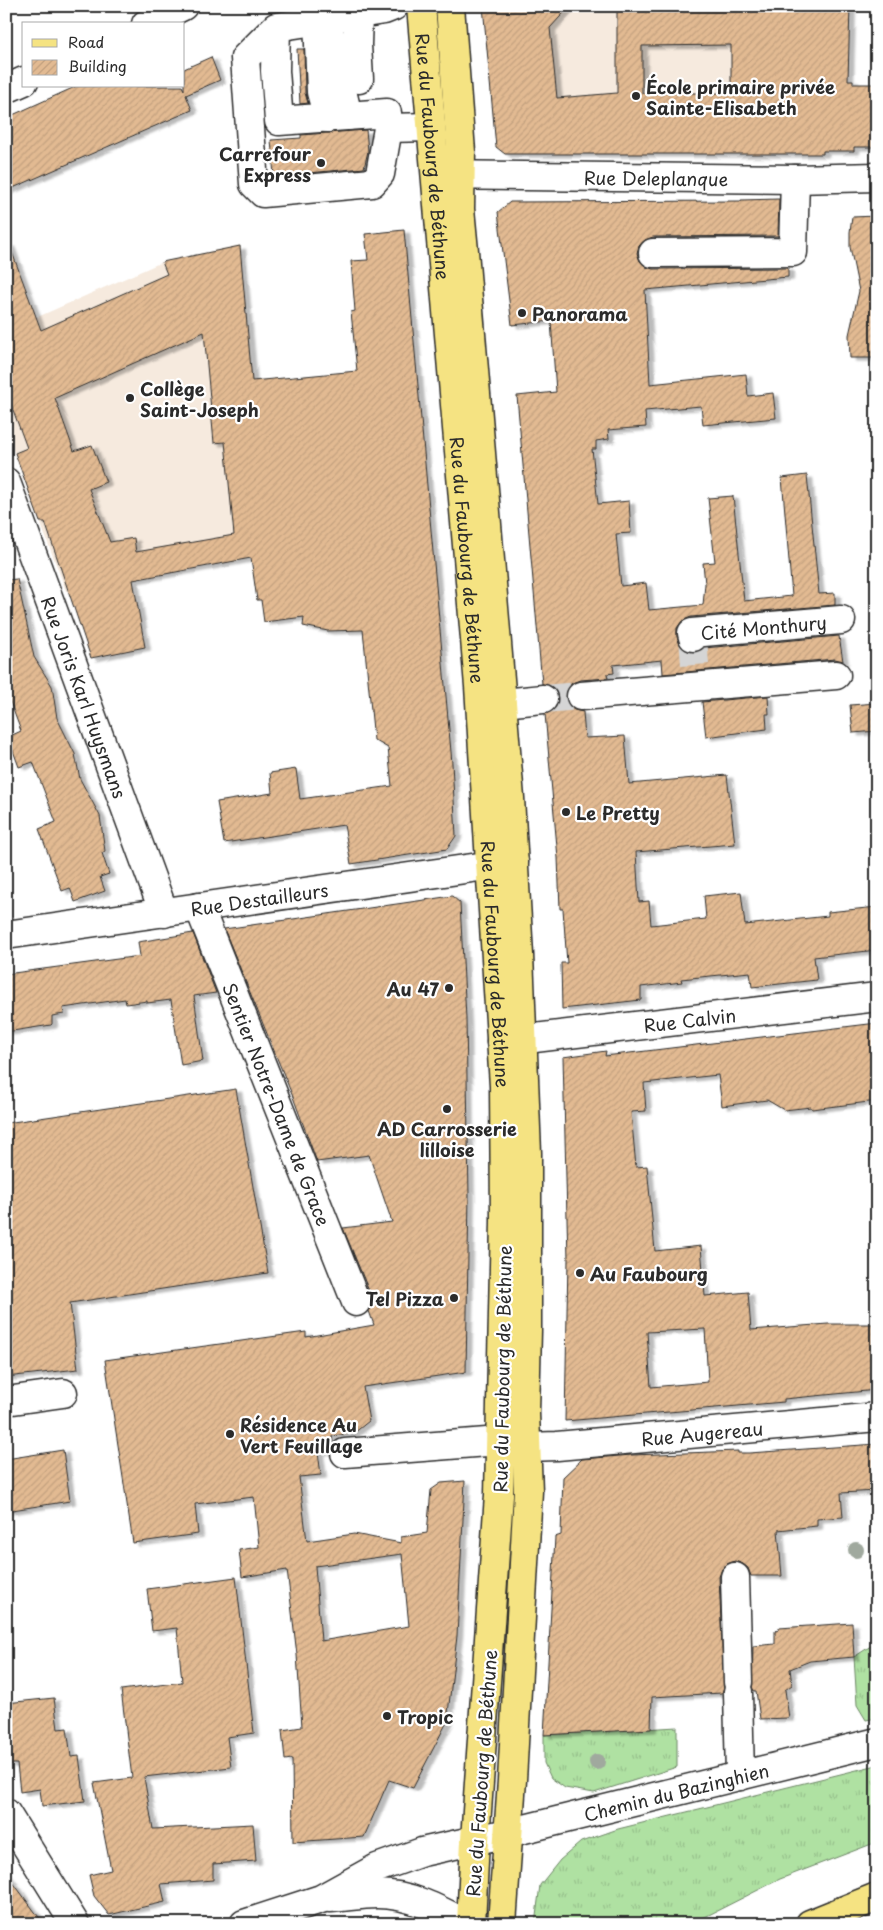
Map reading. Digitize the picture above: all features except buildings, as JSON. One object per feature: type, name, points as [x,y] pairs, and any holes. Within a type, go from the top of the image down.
[{"type":"main road","name":"Rue du Faubourg de Béthune","points":[[421,6],[431,127],[460,209],[464,251],[502,703],[502,864],[512,1040],[527,1153],[525,1413],[528,1498],[502,1924]]},
{"type":"main road","name":"Rue du Faubourg de Béthune","points":[[450,6],[461,152],[448,175],[479,686],[502,864]]},
{"type":"main road","name":"Rue du Faubourg de Béthune","points":[[471,1924],[499,1495],[506,1195],[512,1040]]},
{"type":"main road","points":[[810,1924],[877,1896]]},
{"type":"street","points":[[150,22],[184,6]]},
{"type":"street","points":[[358,13],[357,45],[360,90],[358,119],[380,174],[372,183],[263,192],[254,184],[244,58],[276,28],[358,13],[384,10],[394,6]]},
{"type":"street","points":[[318,20],[321,92],[358,119]]},
{"type":"street","points":[[276,28],[275,71],[279,121],[358,119],[431,127]]},
{"type":"street","points":[[6,89],[22,82]]},
{"type":"street","name":"Rue Deleplanque","points":[[448,175],[877,177]]},
{"type":"street","points":[[653,253],[793,252],[795,178]]},
{"type":"street","name":"Rue Joris Karl Huysmans","points":[[6,482],[164,912]]},
{"type":"street","name":"Cité Monthury","points":[[693,637],[692,633],[841,620]]},
{"type":"street","points":[[581,696],[696,683],[836,675]]},
{"type":"street","points":[[502,703],[543,699]]},
{"type":"street","name":"Rue Destailleurs","points":[[6,935],[502,864]]},
{"type":"street","name":"Sentier Notre-Dame de Grace","points":[[199,907],[356,1302]]},
{"type":"street","name":"Rue Calvin","points":[[512,1040],[877,998]]},
{"type":"street","points":[[6,1401],[63,1393]]},
{"type":"street","name":"Rue Augereau","points":[[344,1453],[500,1441],[527,1448],[877,1417]]},
{"type":"street","points":[[735,1577],[740,1776]]},
{"type":"street","name":"Chemin du Bazinghien","points":[[321,1899],[392,1862],[422,1852],[508,1833],[877,1742]]},
{"type":"street","points":[[6,1813],[75,1924]]},
{"type":"street","points":[[244,1924],[321,1899],[378,1894],[402,1897],[438,1909],[466,1924]]},
{"type":"shaded area","name":"École primaire privée Sainte-Elisabeth","points":[[483,6],[666,6],[781,44],[780,154],[505,154],[496,147]]},
{"type":"shaded area","name":"Collège Saint-Joseph","points":[[240,245],[269,555],[66,591],[6,431],[6,331],[162,262]]},
{"type":"green space","points":[[877,1642],[877,1718],[866,1720],[857,1705],[854,1657]]},
{"type":"green space","points":[[677,1727],[677,1767],[594,1793],[565,1788],[551,1778],[544,1763],[544,1735]]},
{"type":"green space","points":[[877,1765],[877,1842],[780,1879],[691,1924],[535,1924],[540,1885],[560,1860],[581,1842],[618,1829]]},
{"type":"tunnel","points":[[693,637],[696,679]]},
{"type":"tunnel","points":[[543,699],[581,696]]},
{"type":"place","name":"École primaire privée Sainte-Elisabeth","points":[[636,96]]},
{"type":"place","name":"Carrefour Express","points":[[321,163]]},
{"type":"place","name":"Panorama","points":[[522,313]]},
{"type":"place","name":"Collège Saint-Joseph","points":[[130,398]]},
{"type":"place","name":"Le Pretty","points":[[566,812]]},
{"type":"place","name":"Au 47","points":[[449,988]]},
{"type":"place","name":"AD Carrosserie lilloise","points":[[447,1109]]},
{"type":"place","name":"Au Faubourg","points":[[580,1273]]},
{"type":"place","name":"Tel Pizza","points":[[454,1298]]},
{"type":"place","name":"Résidence Au Vert Feuillage","points":[[230,1434]]},
{"type":"place","name":"Tropic","points":[[387,1716]]}]
